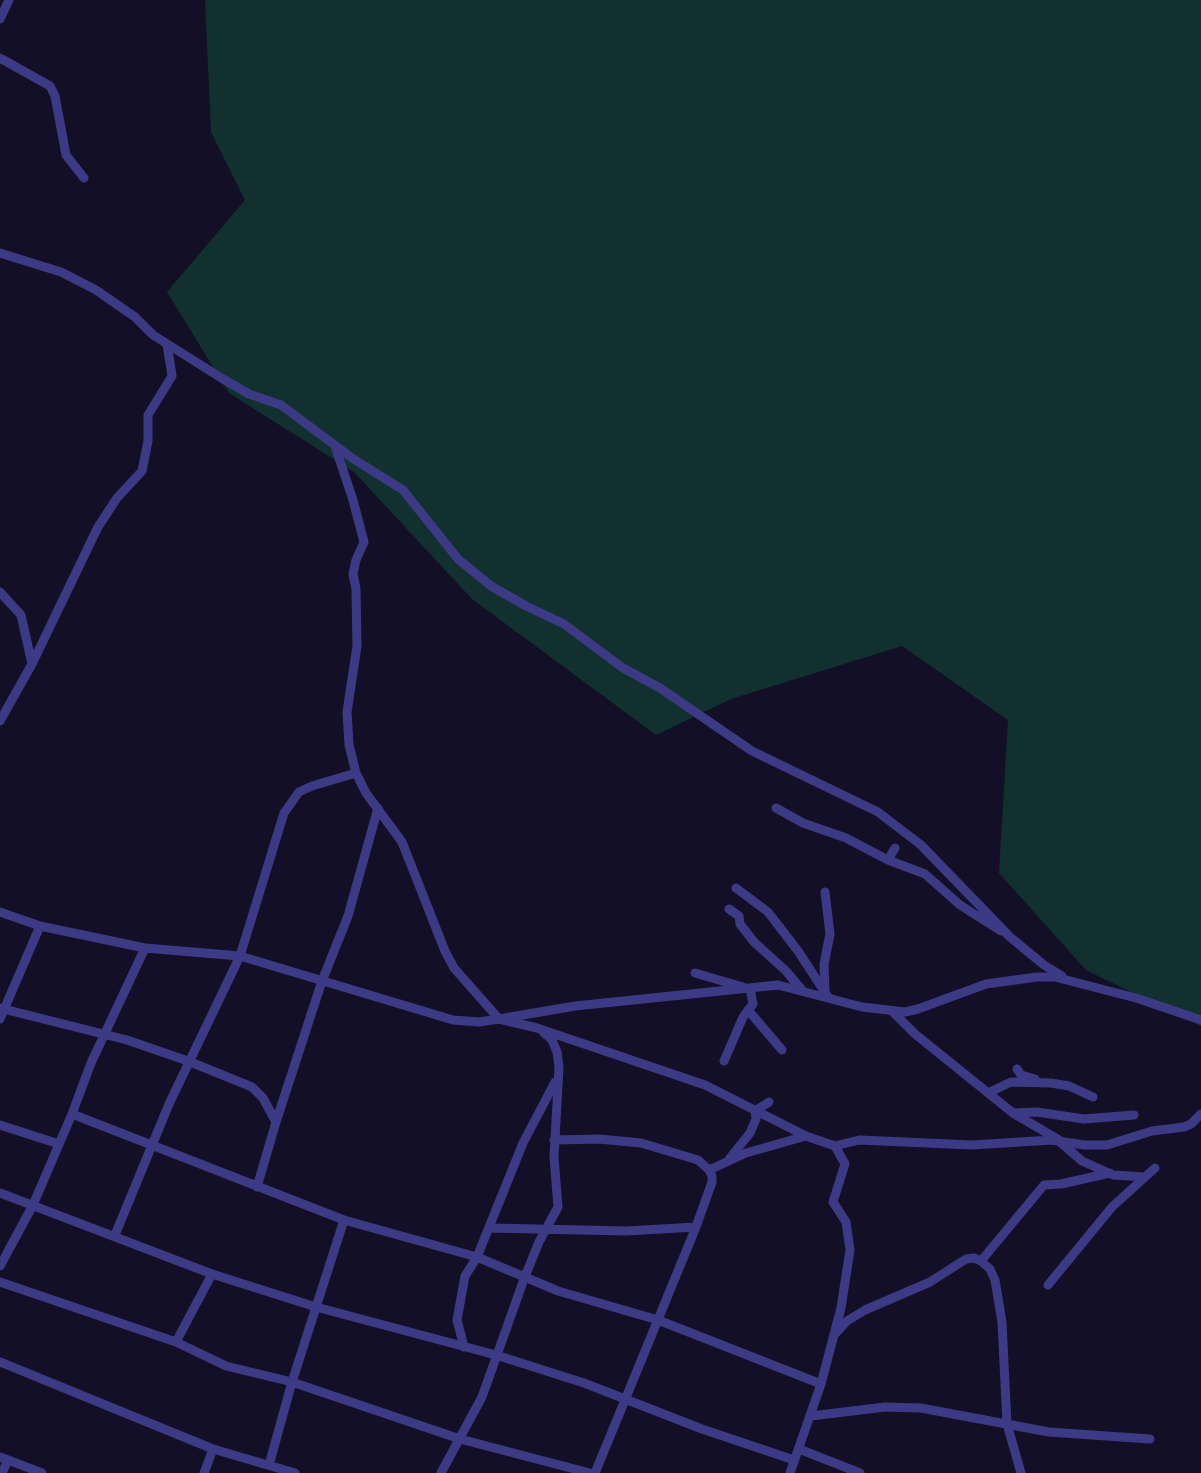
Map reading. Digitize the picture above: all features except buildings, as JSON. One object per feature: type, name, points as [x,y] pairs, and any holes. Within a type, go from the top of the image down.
[{"type":"street","points":[[0,19],[9,0]]},
{"type":"street","points":[[0,58],[50,86],[55,96],[66,155],[84,178]]},
{"type":"street","points":[[0,253],[62,272],[96,290],[117,303],[152,335],[249,394],[281,405],[335,446],[403,490],[458,559],[491,586],[526,606],[564,624],[624,668],[660,688],[752,751],[878,812],[921,845],[1010,937],[1044,965],[1083,985]]},
{"type":"street","points":[[0,721],[32,664],[98,527],[117,498],[142,471],[148,441],[148,415],[172,376],[167,344]]},
{"type":"street","points":[[335,446],[364,542],[356,560],[353,574],[356,589],[358,646],[347,712],[349,745],[356,773],[402,842],[445,951],[454,968],[499,1019],[537,1028],[705,1085],[806,1136],[835,1146],[859,1140],[972,1145],[1061,1142],[1084,1145],[1107,1144],[1152,1131],[1184,1127],[1191,1124],[1201,1114]]},
{"type":"street","points":[[0,592],[21,615],[32,664]]},
{"type":"street","points":[[115,1235],[188,1061],[240,956],[284,813],[299,792],[312,786],[356,773]]},
{"type":"street","points":[[257,1188],[276,1122],[322,981],[348,916],[378,808]]},
{"type":"street","points":[[776,808],[803,823],[846,838],[888,860],[920,871],[948,892],[960,905],[1010,937]]},
{"type":"street","points":[[888,860],[895,848]]},
{"type":"street","points":[[736,888],[768,912],[798,951],[826,995]]},
{"type":"street","points":[[825,892],[830,934],[824,964],[826,995]]},
{"type":"street","points":[[729,909],[738,916],[740,924],[754,942],[786,971],[802,990]]},
{"type":"street","points":[[0,912],[40,926],[145,948],[240,956],[453,1020],[479,1022],[575,1006],[778,985],[826,995],[862,1007],[894,1012],[918,1010],[986,984],[1055,976],[1136,998],[1201,1020]]},
{"type":"street","points":[[0,1019],[2,1009],[40,926]]},
{"type":"street","points":[[0,1266],[33,1205],[104,1035],[145,948]]},
{"type":"street","points":[[695,973],[749,988]]},
{"type":"street","points":[[724,1061],[748,1010],[753,1004],[749,988]]},
{"type":"street","points":[[2,1009],[104,1035],[188,1061],[252,1087],[263,1098],[276,1122]]},
{"type":"street","points":[[748,1010],[782,1050]]},
{"type":"street","points":[[894,1012],[915,1034],[990,1092],[1013,1113],[1061,1142],[1082,1161],[1110,1173],[1145,1177]]},
{"type":"street","points":[[441,1473],[482,1397],[524,1279],[558,1207],[554,1140],[557,1052],[552,1040],[537,1028]]},
{"type":"street","points":[[1017,1069],[1024,1076],[1049,1080],[1051,1083]]},
{"type":"street","points":[[464,1347],[457,1320],[457,1308],[465,1276],[477,1257],[490,1228],[523,1143],[557,1079]]},
{"type":"street","points":[[990,1092],[1006,1083],[1051,1083],[1069,1086],[1093,1097]]},
{"type":"street","points":[[755,1111],[769,1102]]},
{"type":"street","points":[[727,1161],[750,1133],[756,1119],[755,1111]]},
{"type":"street","points":[[1013,1113],[1037,1112],[1084,1119],[1134,1115]]},
{"type":"street","points":[[72,1114],[257,1188],[344,1220],[477,1257],[524,1279],[602,1306],[658,1320],[820,1384]]},
{"type":"street","points":[[0,1125],[59,1144]]},
{"type":"street","points":[[709,1170],[746,1153],[806,1136]]},
{"type":"street","points":[[554,1140],[598,1139],[641,1143],[698,1160],[709,1170],[712,1182],[696,1227],[595,1473]]},
{"type":"street","points":[[790,1473],[811,1416],[834,1335],[841,1308],[850,1250],[846,1222],[833,1202],[845,1164],[835,1146]]},
{"type":"street","points":[[1048,1285],[1112,1207],[1155,1168]]},
{"type":"street","points":[[981,1261],[1044,1185],[1062,1184],[1110,1173]]},
{"type":"street","points":[[0,1193],[115,1235],[212,1274],[316,1307],[496,1355],[626,1399],[702,1429],[794,1460]]},
{"type":"street","points":[[269,1465],[292,1382],[344,1220]]},
{"type":"street","points":[[490,1228],[626,1231],[696,1227]]},
{"type":"street","points":[[834,1335],[847,1321],[865,1310],[930,1282],[966,1259],[974,1258],[981,1261],[990,1269],[995,1280],[1002,1322],[1007,1424],[1021,1473]]},
{"type":"street","points":[[176,1342],[212,1274]]},
{"type":"street","points":[[0,1282],[176,1342],[226,1366],[292,1382],[460,1439],[590,1473]]},
{"type":"street","points":[[0,1362],[213,1449],[295,1473]]},
{"type":"street","points":[[811,1416],[843,1410],[921,1408],[1050,1432],[1150,1439]]},
{"type":"street","points":[[204,1473],[213,1449]]},
{"type":"street","points":[[799,1449],[860,1473]]},
{"type":"street","points":[[2,1473],[4,1458],[42,1473]]},
{"type":"green space","points":[[205,0],[1201,0],[1201,1026],[1086,970],[999,873],[1008,720],[902,646],[731,699],[656,735],[472,599],[354,472],[229,393],[167,292],[245,200],[211,132]]}]
